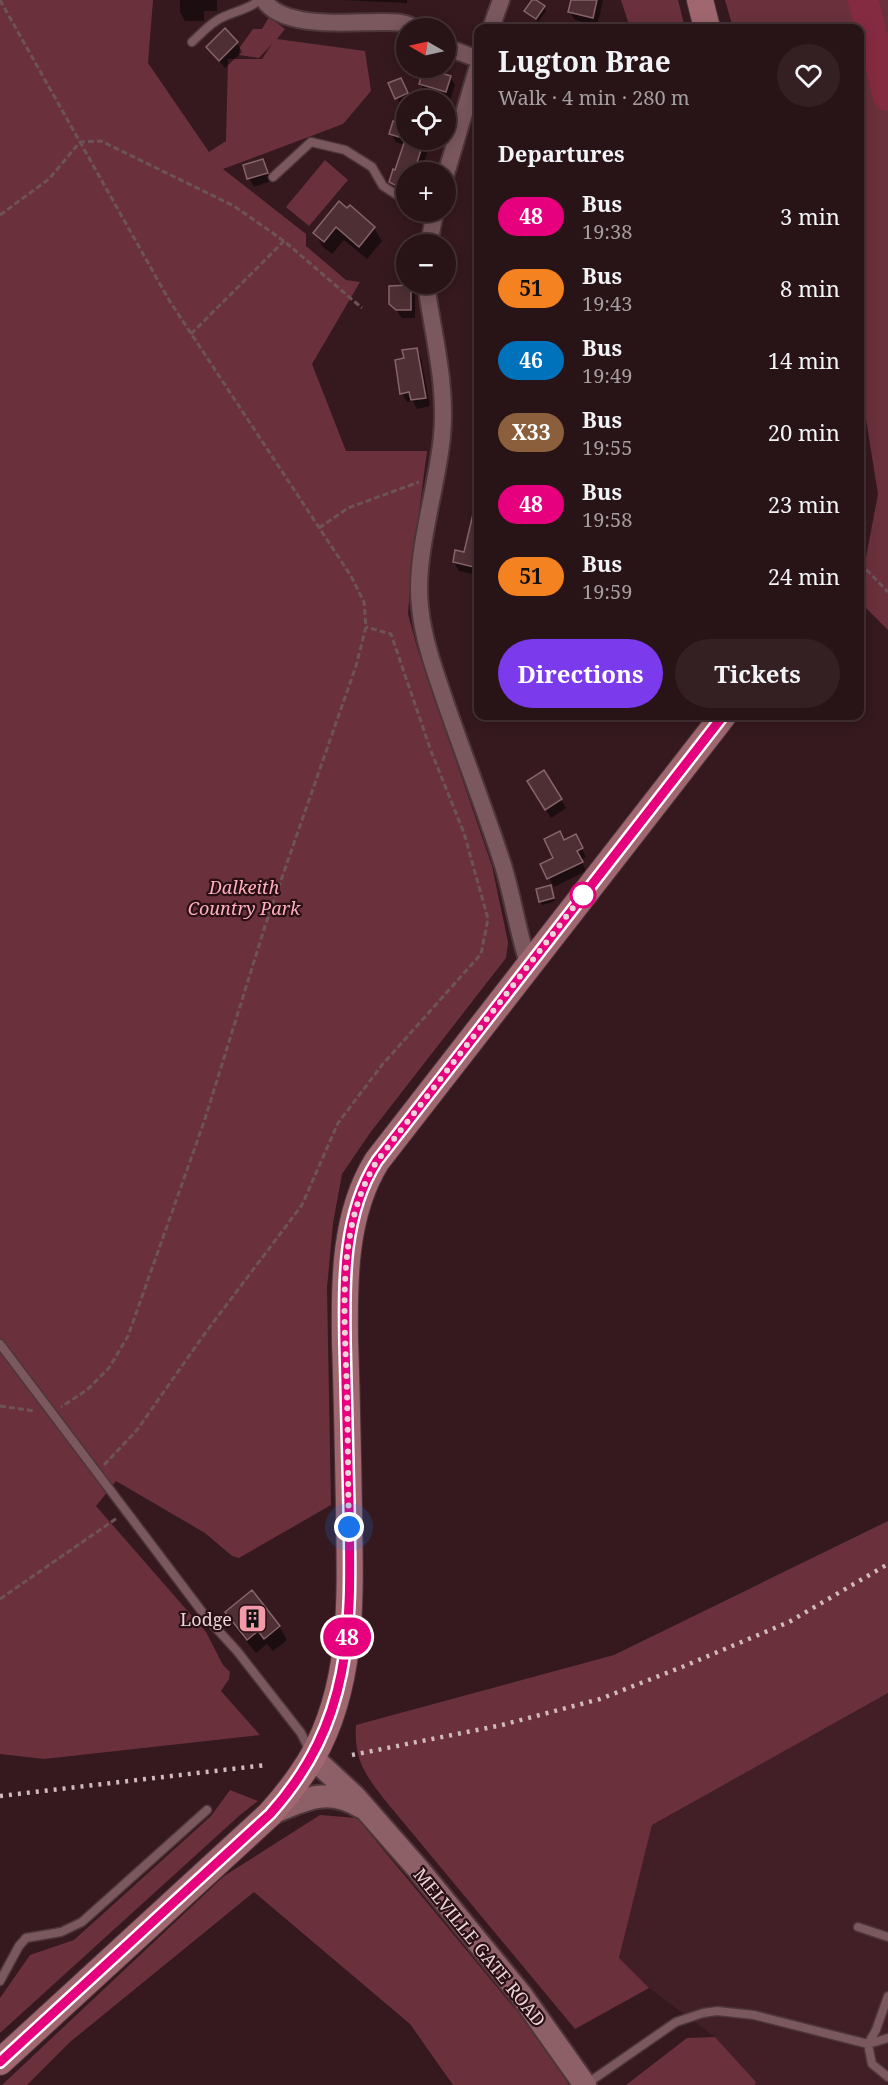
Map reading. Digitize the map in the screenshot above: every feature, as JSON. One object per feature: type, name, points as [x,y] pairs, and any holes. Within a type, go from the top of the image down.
[{"type":"main road","points":[[700,0],[706,24]]},
{"type":"main road","points":[[0,2062],[270,1814],[286,1796],[312,1757],[340,1684],[348,1629],[345,1290],[357,1204],[368,1176],[377,1161],[720,720]]},
{"type":"street","points":[[264,0],[267,5],[285,16],[306,21],[396,22]]},
{"type":"street","points":[[492,24],[501,0]]},
{"type":"street","points":[[456,51],[474,58]]},
{"type":"street","points":[[451,162],[472,109]]},
{"type":"street","points":[[428,294],[441,363],[442,435],[421,562],[418,586],[420,606],[435,672],[503,866],[528,966]]},
{"type":"street","name":"MELVILLE GATE ROAD","points":[[312,1757],[338,1779],[370,1813],[522,1996],[585,2085]]},
{"type":"street","name":"MELVILLE GATE ROAD","points":[[270,1814],[325,1795],[352,1801],[370,1813]]},
{"type":"lane","points":[[192,42],[218,20],[260,0]]},
{"type":"lane","points":[[273,177],[311,142],[345,150],[372,167],[383,186],[396,195]]},
{"type":"lane","points":[[0,1344],[206,1617],[237,1651],[301,1732],[312,1757]]},
{"type":"lane","points":[[0,1981],[19,1946],[26,1938],[61,1932],[82,1922],[207,1810]]},
{"type":"lane","points":[[858,1927],[888,1937]]},
{"type":"lane","points":[[888,1996],[876,2030],[868,2044],[872,2064],[888,2077]]},
{"type":"lane","points":[[585,2085],[676,2022],[703,2013],[717,2011],[754,2015],[868,2044],[888,2038]]},
{"type":"path","points":[[0,0],[169,300],[351,576],[364,602],[366,627],[356,666],[266,923],[204,1122],[128,1336],[109,1368],[87,1390],[52,1413],[0,1406]]},
{"type":"path","points":[[0,215],[49,178],[80,142],[101,141],[234,206],[284,241],[362,308]]},
{"type":"path","points":[[192,334],[284,241]]},
{"type":"path","points":[[319,528],[348,508],[423,481]]},
{"type":"path","points":[[864,567],[888,592]]},
{"type":"path","points":[[97,1473],[137,1430],[202,1336],[302,1205],[338,1123],[382,1065],[481,954],[488,919],[464,833],[431,751],[391,634],[366,627]]},
{"type":"path","points":[[0,1599],[126,1512]]},
{"type":"shaded area","points":[[888,1693],[888,2085],[756,2085],[756,2082],[715,2037],[649,1988],[619,1959],[652,1825]]},
{"type":"green space","name":"Dalkeith Country Park","points":[[0,0],[153,0],[148,63],[209,152],[226,141],[228,59],[262,59],[272,44],[259,58],[239,55],[240,47],[253,29],[262,29],[269,17],[285,29],[277,39],[365,51],[371,91],[343,124],[223,169],[306,234],[306,246],[346,280],[360,282],[312,364],[346,451],[427,451],[408,614],[417,647],[492,866],[508,942],[506,958],[370,1133],[342,1174],[333,1223],[327,1288],[331,1505],[239,1558],[232,1556],[205,1533],[116,1481],[96,1506],[206,1632],[223,1665],[230,1672],[229,1679],[221,1691],[260,1735],[44,1759],[0,1754]]},
{"type":"green space","points":[[621,0],[678,0],[684,24],[629,24]]},
{"type":"green space","points":[[725,0],[888,0],[888,630],[864,606],[864,568],[878,494],[864,407],[864,24],[732,24]]},
{"type":"green space","points":[[325,160],[348,180],[309,226],[286,207]]},
{"type":"green space","points":[[888,1521],[888,1693],[652,1825],[619,1958],[649,1988],[575,2029],[377,1790],[359,1756],[356,1725],[614,1655]]},
{"type":"green space","points":[[230,1790],[258,1801],[0,2033],[0,1998],[30,1955],[74,1940],[211,1816]]},
{"type":"green space","points":[[320,1815],[357,1818],[540,2039],[569,2085],[453,2085],[410,2024],[254,1892],[70,2042],[27,2085],[2,2085],[224,1876]]},
{"type":"green space","points":[[715,2037],[756,2082],[755,2085],[626,2085],[687,2038]]},
{"type":"building","points":[[532,0],[545,6],[536,19],[524,11]]},
{"type":"building","points":[[571,0],[597,0],[593,18],[568,12]]},
{"type":"building","points":[[225,28],[238,42],[219,61],[206,47]]},
{"type":"building","points":[[401,78],[407,90],[396,90],[395,99],[388,83]]},
{"type":"building","points":[[421,78],[450,78],[447,90],[419,84]]},
{"type":"building","points":[[393,121],[396,122],[396,136],[389,134]]},
{"type":"building","points":[[402,150],[421,150],[417,162],[398,162]]},
{"type":"building","points":[[263,159],[268,173],[247,179],[243,165]]},
{"type":"building","points":[[396,167],[396,186],[389,182],[393,169],[395,170]]},
{"type":"building","points":[[339,201],[347,208],[350,205],[375,227],[359,247],[336,227],[324,242],[313,233]]},
{"type":"building","points":[[389,286],[396,286],[396,294],[411,294],[411,310],[396,310],[389,304]]},
{"type":"building","points":[[417,348],[426,398],[411,400],[409,392],[400,394],[395,360],[404,358],[402,350]]},
{"type":"building","points":[[474,514],[474,567],[453,562],[455,550],[464,552]]},
{"type":"building","points":[[544,770],[562,799],[545,810],[527,781]]},
{"type":"building","points":[[560,831],[564,840],[576,834],[583,848],[577,851],[583,862],[547,879],[540,864],[553,858],[544,839]]},
{"type":"building","points":[[551,885],[554,898],[539,902],[536,889]]},
{"type":"building","name":"Lodge","points":[[252,1590],[280,1626],[264,1639],[258,1631],[247,1640],[225,1612]]},
{"type":"waterway","points":[[863,0],[888,96]]},
{"type":"railway","points":[[352,1755],[502,1725],[600,1699],[789,1622],[888,1564]]},
{"type":"railway","points":[[0,1796],[266,1765]]},
{"type":"bus line","name":"48","points":[[0,2062],[270,1814],[286,1796],[312,1757],[340,1684],[348,1629],[345,1290],[351,1234],[361,1192],[377,1161],[720,720]]},
{"type":"place","name":"Lodge","points":[[253,1619]]},
{"type":"route","points":[[349,1527],[345,1290],[351,1234],[361,1192],[377,1161],[583,895]]}]
